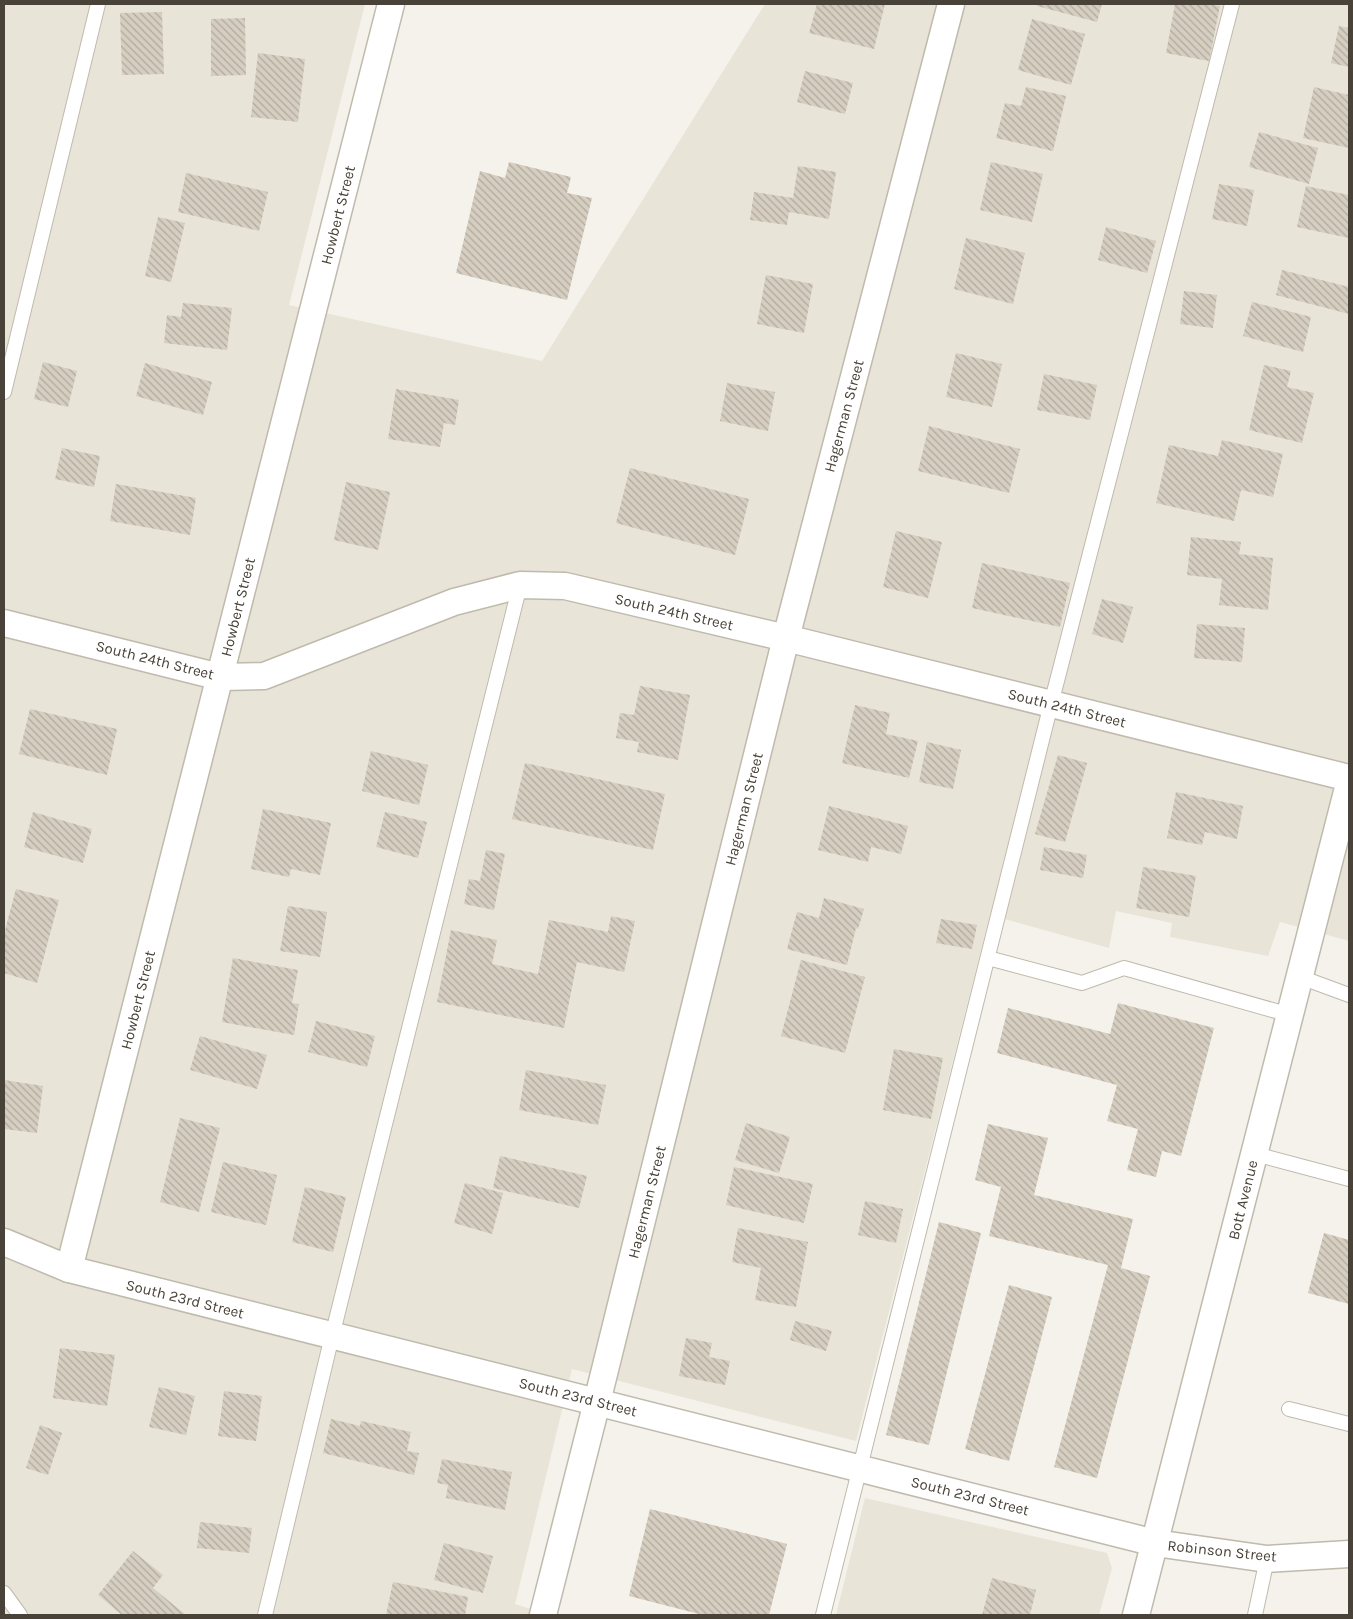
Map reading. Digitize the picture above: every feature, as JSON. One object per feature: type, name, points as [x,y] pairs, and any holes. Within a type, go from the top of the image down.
[{"type":"street","name":"Howbert Street","points":[[69,1269],[391,4]]},
{"type":"street","name":"Hagerman Street","points":[[543,1615],[786,638],[951,4]]},
{"type":"street","name":"South 24th Street","points":[[4,623],[220,677],[264,676],[454,602],[520,585],[565,586],[786,638],[1349,778]]},
{"type":"street","name":"Bott Avenue","points":[[1136,1615],[1349,784]]},
{"type":"street","name":"South 23rd Street","points":[[4,1242],[69,1269],[1155,1543]]},
{"type":"street","name":"Robinson Street","points":[[1155,1543],[1267,1559],[1349,1554]]},
{"type":"lane","points":[[4,392],[98,4]]},
{"type":"lane","points":[[823,1615],[1051,704],[1232,4]]},
{"type":"lane","points":[[266,1615],[332,1336],[520,585]]},
{"type":"lane","points":[[988,958],[1082,983],[1124,968],[1290,1015]]},
{"type":"lane","points":[[1300,977],[1349,995]]},
{"type":"lane","points":[[1255,1154],[1349,1176]]},
{"type":"lane","points":[[1289,1408],[1349,1424]]},
{"type":"lane","points":[[1255,1615],[1267,1559]]},
{"type":"lane","points":[[4,1593],[20,1615]]},
{"type":"shaded area","points":[[4,4],[365,4],[289,305],[542,361],[765,4],[1349,4],[1349,941],[1280,922],[1268,956],[1170,937],[1172,923],[1116,911],[1109,948],[990,915],[856,1441],[572,1369],[515,1604],[550,1615],[4,1615]]},
{"type":"shaded area","points":[[865,1498],[1107,1553],[1112,1568],[1099,1615],[836,1615]]},
{"type":"building","points":[[817,4],[885,4],[874,49],[809,33]]},
{"type":"building","points":[[1037,4],[1102,4],[1097,22],[1037,6]]},
{"type":"building","points":[[1175,4],[1220,6],[1209,61],[1166,53]]},
{"type":"building","points":[[162,12],[164,74],[122,75],[120,13]]},
{"type":"building","points":[[245,18],[246,75],[211,76],[211,19]]},
{"type":"building","points":[[1032,19],[1085,34],[1071,85],[1018,70]]},
{"type":"building","points":[[1339,26],[1349,28],[1349,67],[1331,63]]},
{"type":"building","points":[[258,53],[305,59],[298,122],[251,117]]},
{"type":"building","points":[[805,71],[853,83],[845,114],[797,102]]},
{"type":"building","points":[[1026,87],[1066,96],[1053,151],[996,138],[1005,103],[1021,106]]},
{"type":"building","points":[[1314,87],[1349,95],[1349,148],[1303,138]]},
{"type":"building","points":[[1259,132],[1318,148],[1309,184],[1249,167]]},
{"type":"building","points":[[509,162],[571,177],[567,193],[592,198],[567,300],[456,273],[480,171],[505,178]]},
{"type":"building","points":[[991,162],[1043,174],[1032,222],[980,210]]},
{"type":"building","points":[[798,166],[836,172],[829,219],[789,212],[787,225],[750,220],[754,192],[793,198]]},
{"type":"building","points":[[186,173],[268,192],[259,231],[178,212]]},
{"type":"building","points":[[1219,184],[1254,190],[1247,226],[1212,219]]},
{"type":"building","points":[[1306,186],[1349,195],[1349,238],[1297,227]]},
{"type":"building","points":[[158,217],[185,223],[171,282],[145,276]]},
{"type":"building","points":[[1106,227],[1156,241],[1147,273],[1098,260]]},
{"type":"building","points":[[966,238],[1025,253],[1013,304],[954,289]]},
{"type":"building","points":[[1282,270],[1349,287],[1349,314],[1276,295]]},
{"type":"building","points":[[766,275],[813,284],[804,333],[757,324]]},
{"type":"building","points":[[1184,291],[1217,295],[1213,328],[1180,324]]},
{"type":"building","points":[[1252,302],[1311,317],[1303,352],[1243,336]]},
{"type":"building","points":[[183,303],[232,308],[227,350],[164,343],[167,315],[181,317]]},
{"type":"building","points":[[956,353],[1002,364],[992,407],[946,397]]},
{"type":"building","points":[[43,362],[77,371],[68,407],[34,399]]},
{"type":"building","points":[[145,363],[212,382],[203,415],[136,396]]},
{"type":"building","points":[[1264,365],[1291,371],[1287,387],[1314,393],[1302,443],[1249,430]]},
{"type":"building","points":[[1044,374],[1097,385],[1090,420],[1037,410]]},
{"type":"building","points":[[727,383],[775,392],[768,431],[720,421]]},
{"type":"building","points":[[396,389],[459,400],[455,425],[444,423],[440,447],[388,439]]},
{"type":"building","points":[[929,426],[1020,449],[1009,493],[918,471]]},
{"type":"building","points":[[1222,440],[1283,454],[1273,497],[1241,490],[1234,521],[1156,503],[1169,445],[1218,456]]},
{"type":"building","points":[[62,448],[100,456],[94,487],[55,479]]},
{"type":"building","points":[[630,468],[749,499],[735,555],[616,523]]},
{"type":"building","points":[[346,482],[390,492],[378,550],[334,540]]},
{"type":"building","points":[[116,484],[196,498],[190,535],[110,521]]},
{"type":"building","points":[[896,531],[942,542],[928,598],[883,587]]},
{"type":"building","points":[[1191,537],[1241,542],[1239,554],[1273,558],[1268,610],[1219,605],[1222,579],[1187,575]]},
{"type":"building","points":[[982,563],[1070,583],[1060,627],[972,608]]},
{"type":"building","points":[[1102,599],[1133,607],[1123,643],[1092,634]]},
{"type":"building","points":[[1197,624],[1245,628],[1242,662],[1194,658]]},
{"type":"building","points":[[640,686],[690,695],[678,760],[637,752],[639,742],[616,738],[620,713],[634,715]]},
{"type":"building","points":[[855,705],[890,713],[886,734],[918,741],[909,778],[842,763]]},
{"type":"building","points":[[30,709],[117,729],[107,775],[19,754]]},
{"type":"building","points":[[927,742],[961,750],[953,789],[919,782]]},
{"type":"building","points":[[371,751],[428,765],[419,805],[362,791]]},
{"type":"building","points":[[1058,755],[1087,763],[1065,842],[1035,834]]},
{"type":"building","points":[[525,763],[665,794],[653,850],[512,819]]},
{"type":"building","points":[[1176,792],[1243,806],[1237,839],[1205,832],[1202,845],[1167,838]]},
{"type":"building","points":[[829,806],[908,826],[901,854],[871,847],[868,862],[818,850]]},
{"type":"building","points":[[263,809],[331,823],[320,875],[291,869],[289,877],[251,869]]},
{"type":"building","points":[[33,812],[92,829],[83,863],[24,847]]},
{"type":"building","points":[[385,812],[427,822],[418,858],[376,847]]},
{"type":"building","points":[[1044,847],[1087,855],[1083,878],[1040,870]]},
{"type":"building","points":[[486,850],[505,854],[494,910],[464,904],[469,879],[480,881]]},
{"type":"building","points":[[1143,867],[1196,876],[1189,917],[1136,908]]},
{"type":"building","points":[[16,889],[59,900],[37,983],[4,973],[4,934]]},
{"type":"building","points":[[824,898],[864,909],[858,929],[856,928],[847,965],[787,949],[797,912],[819,918]]},
{"type":"building","points":[[288,906],[327,912],[320,957],[280,951]]},
{"type":"building","points":[[611,916],[635,921],[624,972],[577,962],[564,1028],[437,1002],[451,930],[497,940],[492,964],[538,974],[549,920],[608,932]]},
{"type":"building","points":[[941,919],[977,925],[972,949],[936,943]]},
{"type":"building","points":[[233,958],[298,970],[292,1003],[299,1004],[294,1035],[222,1022]]},
{"type":"building","points":[[801,960],[865,977],[845,1053],[781,1036]]},
{"type":"building","points":[[1118,1003],[1214,1028],[1181,1156],[1162,1151],[1156,1177],[1127,1170],[1138,1129],[1107,1121],[1117,1085],[997,1053],[1008,1008],[1110,1034]]},
{"type":"building","points":[[316,1021],[375,1036],[367,1067],[308,1052]]},
{"type":"building","points":[[200,1036],[267,1055],[257,1089],[190,1070]]},
{"type":"building","points":[[894,1049],[943,1058],[931,1119],[883,1110]]},
{"type":"building","points":[[526,1070],[606,1085],[598,1125],[519,1110]]},
{"type":"building","points":[[4,1080],[43,1086],[37,1133],[4,1129]]},
{"type":"building","points":[[180,1118],[220,1128],[199,1212],[160,1202]]},
{"type":"building","points":[[746,1123],[790,1137],[779,1173],[735,1160]]},
{"type":"building","points":[[988,1124],[1048,1138],[1034,1195],[1133,1219],[1121,1268],[1150,1276],[1097,1478],[1054,1467],[1108,1265],[989,1236],[1001,1187],[975,1180]]},
{"type":"building","points":[[500,1156],[587,1176],[579,1208],[493,1188]]},
{"type":"building","points":[[223,1162],[277,1175],[266,1225],[211,1212]]},
{"type":"building","points":[[734,1167],[813,1184],[804,1223],[726,1205]]},
{"type":"building","points":[[465,1183],[503,1193],[492,1234],[454,1223]]},
{"type":"building","points":[[305,1187],[346,1197],[333,1252],[292,1242]]},
{"type":"building","points":[[865,1201],[903,1209],[896,1243],[858,1235]]},
{"type":"building","points":[[939,1222],[981,1233],[929,1445],[886,1435]]},
{"type":"building","points":[[738,1228],[808,1242],[796,1307],[755,1300],[761,1268],[732,1262]]},
{"type":"building","points":[[1324,1233],[1349,1240],[1349,1304],[1308,1293]]},
{"type":"building","points":[[1009,1285],[1052,1297],[1009,1461],[965,1449]]},
{"type":"building","points":[[795,1321],[832,1331],[826,1351],[790,1340]]},
{"type":"building","points":[[686,1338],[712,1343],[709,1357],[730,1361],[725,1385],[679,1376]]},
{"type":"building","points":[[60,1348],[115,1355],[107,1406],[53,1398]]},
{"type":"building","points":[[159,1387],[195,1396],[186,1435],[149,1427]]},
{"type":"building","points":[[224,1391],[262,1396],[256,1441],[218,1436]]},
{"type":"building","points":[[331,1419],[360,1426],[361,1421],[411,1432],[407,1451],[419,1453],[414,1475],[323,1453]]},
{"type":"building","points":[[40,1425],[62,1433],[48,1475],[26,1468]]},
{"type":"building","points":[[442,1459],[512,1472],[505,1510],[446,1498],[448,1485],[437,1483]]},
{"type":"building","points":[[650,1509],[787,1544],[769,1615],[703,1615],[629,1596]]},
{"type":"building","points":[[200,1522],[252,1528],[249,1553],[197,1548]]},
{"type":"building","points":[[444,1543],[493,1556],[483,1593],[434,1580]]},
{"type":"building","points":[[133,1551],[163,1575],[153,1588],[186,1615],[122,1615],[98,1595]]},
{"type":"building","points":[[992,1578],[1036,1590],[1030,1615],[982,1615]]},
{"type":"building","points":[[393,1582],[468,1597],[465,1615],[386,1615]]}]
